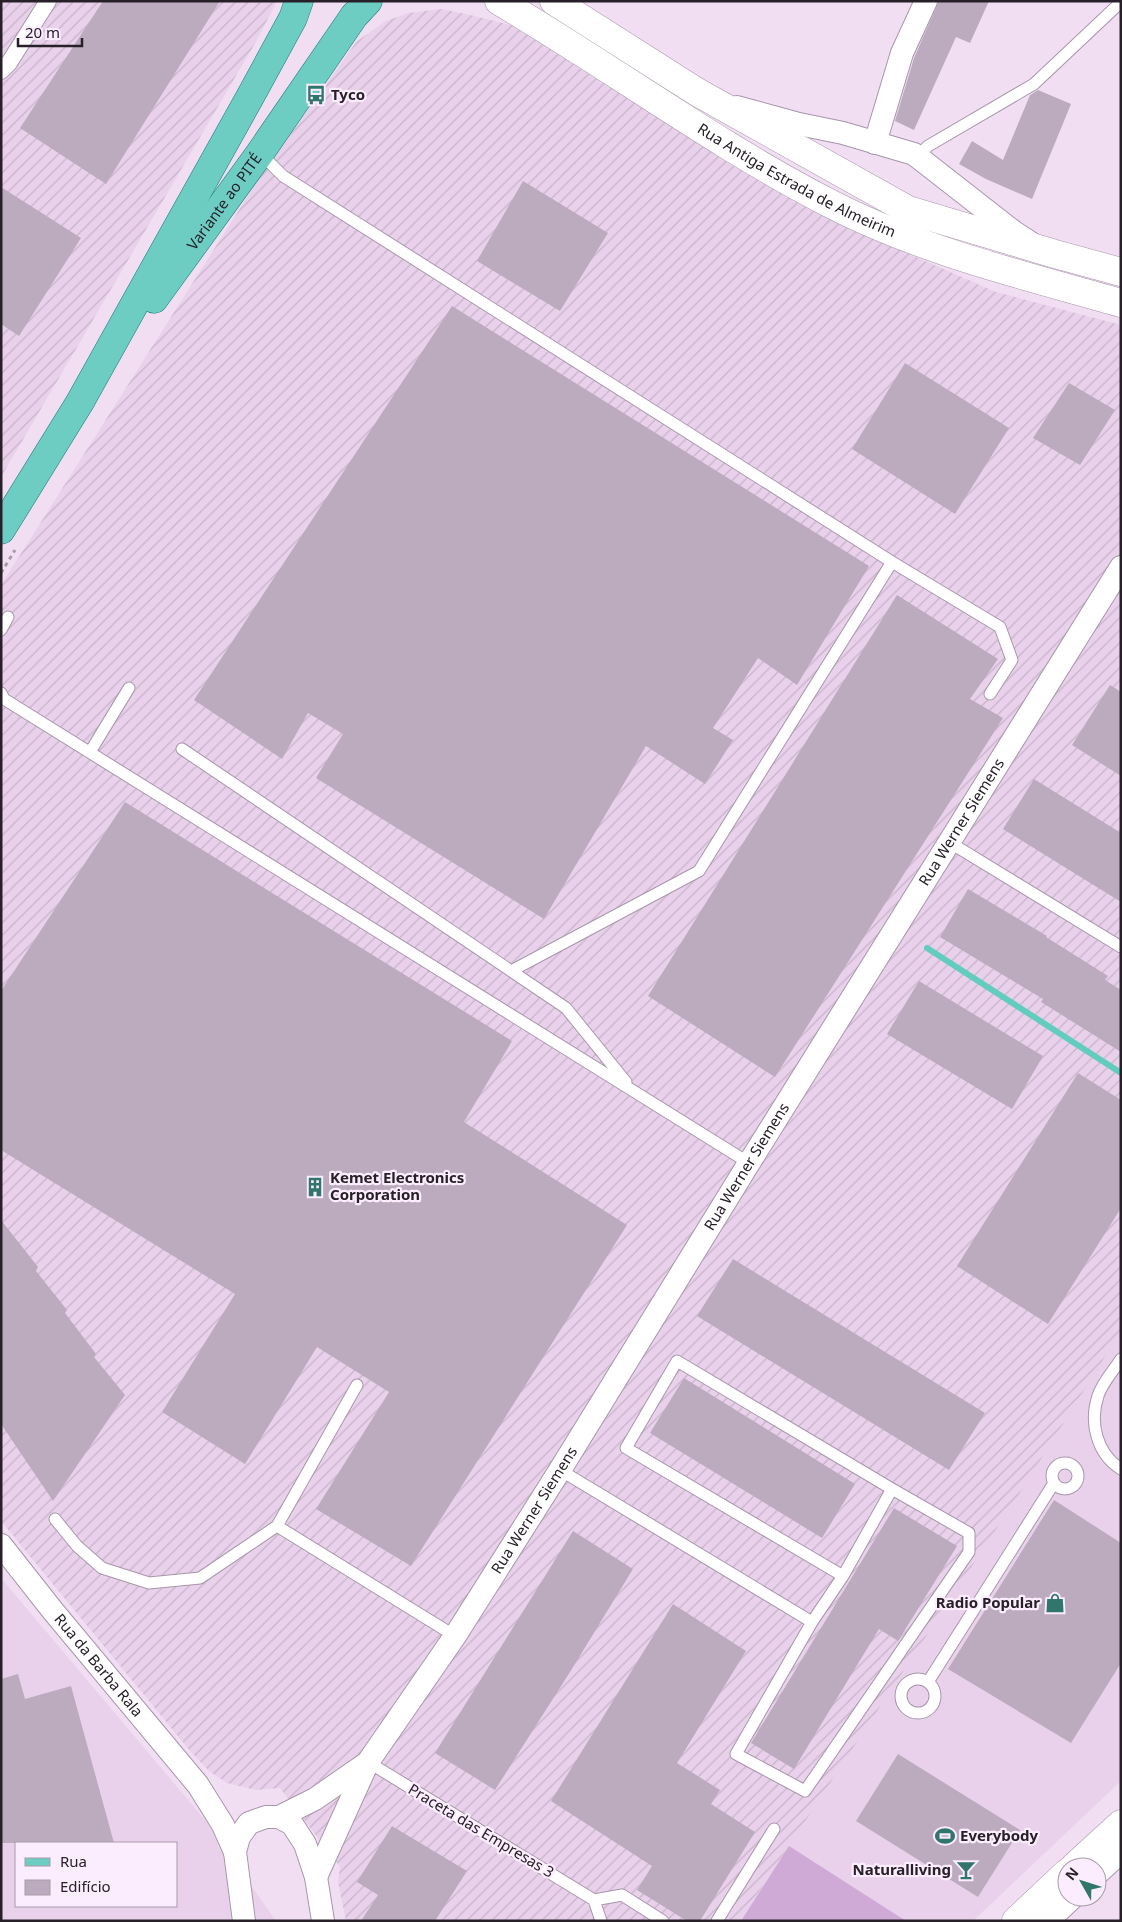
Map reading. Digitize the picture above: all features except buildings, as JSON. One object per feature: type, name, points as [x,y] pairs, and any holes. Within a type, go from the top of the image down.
[{"type":"main road","name":"Variante ao PITÉ","points":[[1,530],[80,402],[250,97],[293,18],[299,1]]},
{"type":"main road","name":"Variante ao PITÉ","points":[[80,402],[260,153],[354,16],[368,1]]},
{"type":"main road","points":[[250,97],[250,127],[260,153]]},
{"type":"street","points":[[1,71],[9,63],[48,1]]},
{"type":"street","name":"Rua Antiga Estrada de Almeirim","points":[[499,1],[765,168],[832,205],[913,240],[984,264],[1121,303]]},
{"type":"street","name":"Rua Antiga Estrada de Almeirim","points":[[554,1],[697,92],[908,210],[1121,272]]},
{"type":"street","points":[[875,143],[902,53],[926,1]]},
{"type":"street","points":[[697,92],[727,104],[914,154],[1014,232],[1055,254]]},
{"type":"street","name":"Rua Werner Siemens","points":[[316,1877],[368,1762],[455,1636],[560,1470],[1121,567]]},
{"type":"street","name":"Rua da Barba Rala","points":[[1,1545],[198,1785],[223,1825],[235,1852]]},
{"type":"street","name":"Rua Werner Siemens","points":[[249,1823],[266,1817],[279,1817],[315,1799],[368,1762]]},
{"type":"street","name":"Rua da Barba Rala","points":[[198,1785],[249,1823]]},
{"type":"street","points":[[279,1817],[292,1824],[306,1844],[316,1877],[323,1921]]},
{"type":"street","points":[[244,1921],[235,1852],[239,1837],[249,1823]]},
{"type":"street","points":[[1085,1857],[1121,1824]]},
{"type":"street","points":[[1107,1865],[1121,1852]]},
{"type":"street","points":[[1016,1921],[1057,1882]]},
{"type":"street","points":[[1048,1921],[1063,1907]]},
{"type":"lane","points":[[917,157],[928,146],[1034,84],[1121,2]]},
{"type":"lane","points":[[260,153],[283,176],[892,562],[1000,627],[1012,660],[990,694]]},
{"type":"lane","points":[[511,971],[699,871],[892,562]]},
{"type":"lane","points":[[1,630],[8,617]]},
{"type":"lane","points":[[90,752],[129,688]]},
{"type":"lane","points":[[1,693],[4,698],[749,1163]]},
{"type":"lane","points":[[182,749],[566,1008],[632,1090]]},
{"type":"lane","points":[[949,842],[1121,948]]},
{"type":"lane","points":[[1121,1359],[1098,1395],[1094,1425],[1096,1436],[1110,1462],[1121,1469]]},
{"type":"lane","points":[[843,1576],[626,1448],[677,1361],[892,1489],[969,1532],[969,1552],[805,1790],[736,1754],[812,1622],[843,1576],[892,1489]]},
{"type":"lane","points":[[55,1519],[77,1546],[102,1568],[149,1583],[200,1578],[277,1526],[357,1385]]},
{"type":"lane","points":[[560,1470],[812,1622]]},
{"type":"lane","points":[[928,1682],[1054,1483]]},
{"type":"lane","points":[[277,1526],[455,1636]]},
{"type":"lane","name":"Praceta das Empresas 3","points":[[368,1762],[594,1900]]},
{"type":"lane","points":[[717,1921],[774,1829]]},
{"type":"lane","points":[[601,1921],[594,1900],[622,1895],[663,1921]]},
{"type":"shaded area","points":[[1,1],[277,1],[257,40],[1,477]]},
{"type":"shaded area","points":[[441,9],[515,26],[884,243],[996,292],[1121,325],[1121,1331],[1023,1488],[740,1921],[346,1921],[338,1882],[340,1867],[280,1788],[256,1790],[227,1783],[209,1771],[191,1752],[1,1521],[1,585],[256,183],[357,41],[386,21],[408,13]]},
{"type":"shaded area","points":[[1121,1316],[1121,1781],[973,1921],[738,1921]]},
{"type":"shaded area","points":[[1,1578],[205,1820],[276,1921],[1,1921]]},
{"type":"shaded area","points":[[789,1846],[906,1921],[741,1921]]},
{"type":"waterway","points":[[927,948],[1121,1073]]},
{"type":"place","name":"Tyco","points":[[316,95]]},
{"type":"place","name":"Kemet Electronics Corporation","points":[[315,1187]]},
{"type":"place","name":"Radio Popular","points":[[1055,1603]]},
{"type":"place","name":"Everybody","points":[[945,1836]]},
{"type":"place","name":"Naturalliving","points":[[966,1870]]}]
